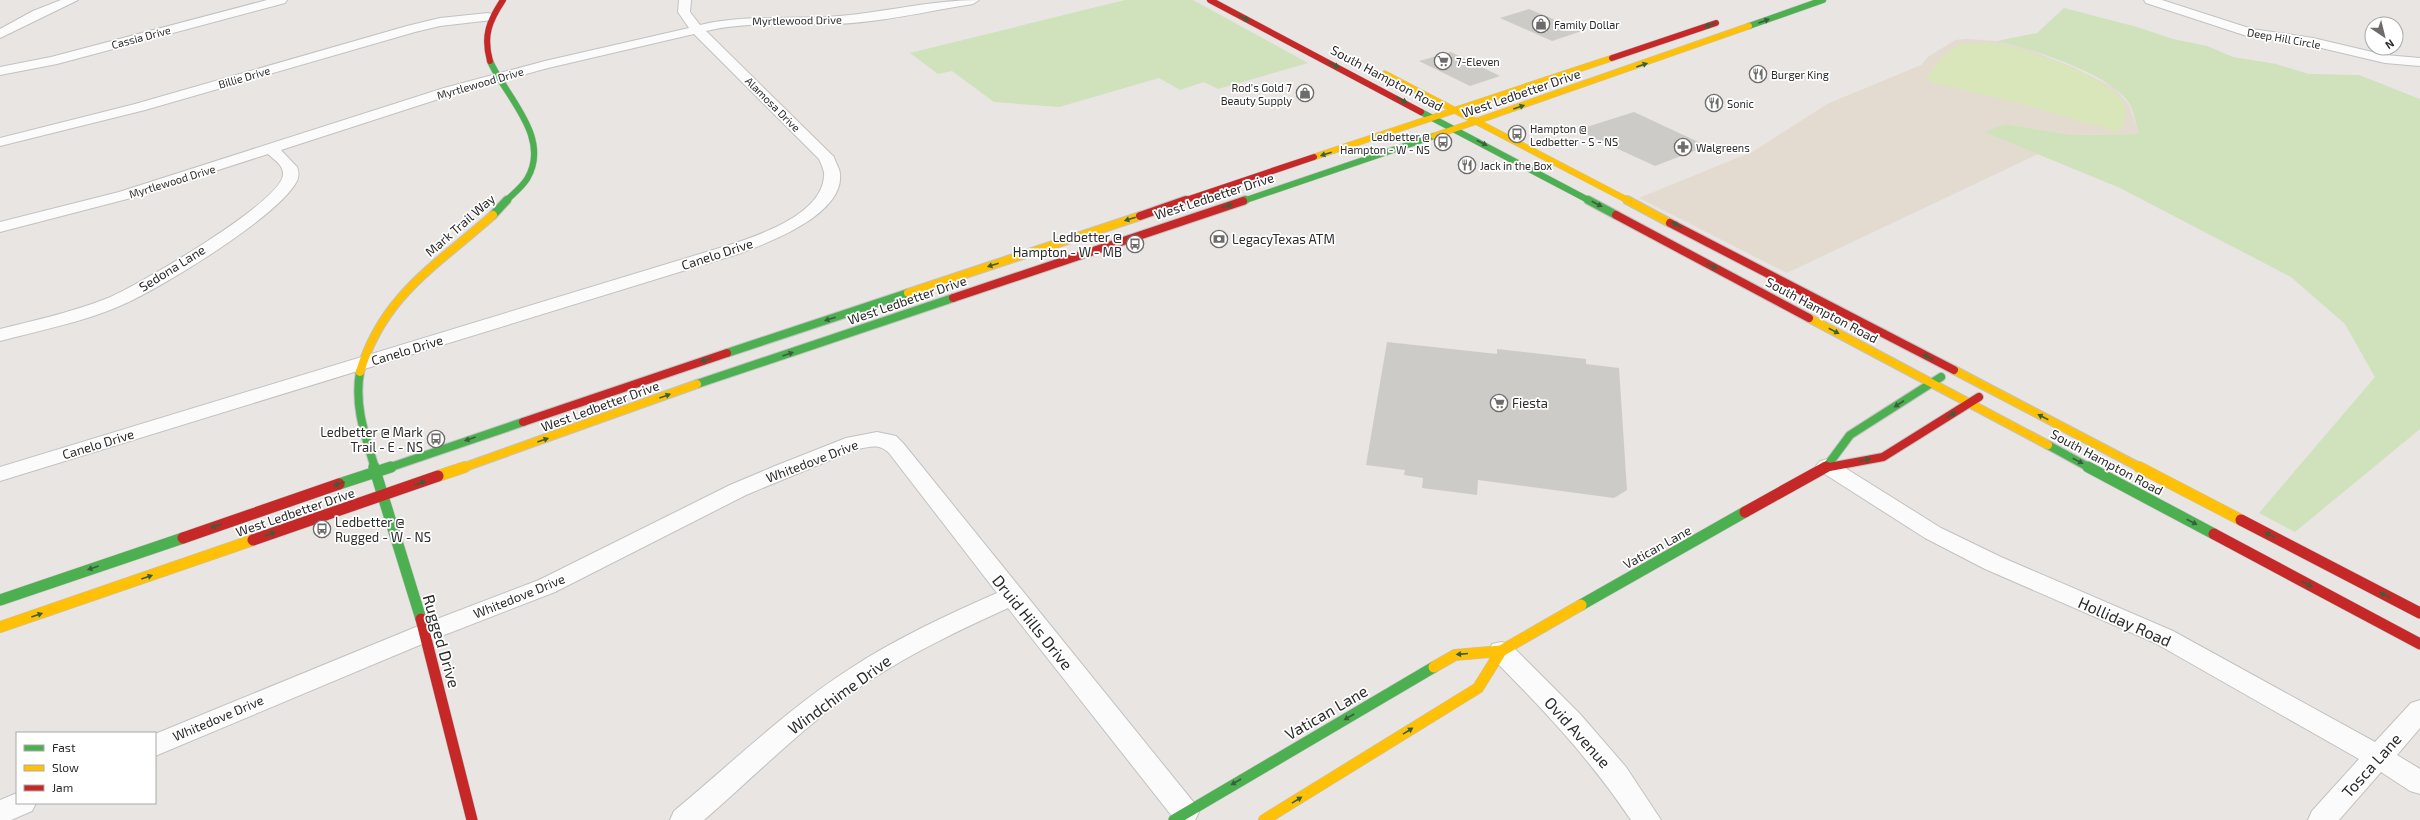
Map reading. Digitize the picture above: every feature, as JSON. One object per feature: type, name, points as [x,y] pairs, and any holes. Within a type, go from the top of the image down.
[{"type":"main road","name":"Mark Trail Way","points":[[376,471],[359,416],[357,387],[360,364],[373,331],[400,297],[498,211],[516,192],[529,173],[534,154],[533,134],[527,118],[498,77],[485,50],[483,37],[488,17],[503,0]]},
{"type":"main road","name":"South Hampton Road","points":[[1210,0],[1436,118],[2420,644]]},
{"type":"main road","points":[[1787,12],[1815,0]]},
{"type":"main road","name":"West Ledbetter Drive","points":[[0,627],[383,495],[692,386],[1456,129],[1673,54],[1823,0]]},
{"type":"main road","name":"West Ledbetter Drive","points":[[0,600],[376,471],[1729,19]]},
{"type":"main road","points":[[1650,45],[1673,54]]},
{"type":"main road","name":"South Hampton Road","points":[[1376,70],[2420,613]]},
{"type":"main road","points":[[1246,180],[1262,195]]},
{"type":"main road","points":[[1800,313],[1823,302]]},
{"type":"main road","name":"Vatican Lane","points":[[1827,466],[1850,435],[1952,370]]},
{"type":"main road","name":"Vatican Lane","points":[[1181,817],[1455,655],[1501,651],[1827,466],[1883,456],[1990,390]]},
{"type":"main road","name":"Rugged Drive","points":[[376,471],[425,633],[472,820]]},
{"type":"main road","name":"Vatican Lane","points":[[1264,820],[1478,688],[1501,651]]},
{"type":"street","points":[[0,34],[37,14],[72,0]]},
{"type":"street","name":"Cassia Drive","points":[[0,71],[52,60],[281,0]]},
{"type":"street","name":"Alamosa Drive","points":[[685,0],[684,12],[697,30],[831,165],[832,179],[825,198],[810,214]]},
{"type":"street","name":"Myrtlewood Drive","points":[[0,227],[125,195],[272,150],[498,77],[697,30],[740,22],[838,20],[878,16],[973,0]]},
{"type":"street","name":"Deep Hill Circle","points":[[2150,0],[2250,33],[2313,42],[2385,59],[2420,62]]},
{"type":"street","name":"Billie Drive","points":[[0,142],[140,107],[411,29],[440,22],[488,17]]},
{"type":"street","name":"Sedona Lane","points":[[0,335],[114,301],[168,273],[259,211],[280,194],[289,181],[291,172],[288,163],[272,150]]},
{"type":"street","name":"Canelo Drive","points":[[0,474],[732,250],[792,226],[810,214]]},
{"type":"street","name":"Druid Hills Drive","points":[[877,439],[889,441],[896,448],[1012,596],[1181,817]]},
{"type":"street","name":"Whitedove Drive","points":[[156,745],[425,633],[547,586],[738,490],[782,471],[854,443],[877,439]]},
{"type":"street","name":"Holliday Road","points":[[1827,466],[1933,533],[1993,563],[2164,637],[2380,758],[2420,783]]},
{"type":"street","name":"Windchime Drive","points":[[684,820],[796,723],[859,675],[925,636],[1012,596]]},
{"type":"street","name":"Ovid Avenue","points":[[1501,651],[1571,720],[1616,775],[1647,820]]},
{"type":"street","name":"Tosca Lane","points":[[2322,820],[2380,758],[2420,710]]},
{"type":"street","points":[[0,812],[20,804]]},
{"type":"shaded area","points":[[1967,39],[1997,41],[2030,50],[2073,67],[2115,88],[2129,105],[2139,134],[2072,135],[2005,124],[1985,132],[2038,154],[1787,273],[1639,198],[1754,151],[1827,104],[1921,65],[1928,57],[1955,40]]},
{"type":"green space","points":[[1125,0],[1193,0],[1308,63],[1218,89],[1204,82],[1180,90],[1159,78],[1059,107],[994,102],[952,71],[938,74],[910,53]]},
{"type":"green space","points":[[2064,8],[2137,27],[2173,39],[2207,46],[2233,57],[2276,64],[2309,74],[2359,75],[2420,99],[2420,429],[2295,532],[2259,513],[2375,377],[2345,324],[2291,277],[2120,188],[1984,132],[2005,124],[2072,135],[2139,134],[2130,105],[2121,94],[2107,83],[2070,64],[1997,41],[2037,33]]},
{"type":"green space","points":[[1985,42],[2017,49],[2057,62],[2094,79],[2109,88],[2123,102],[2125,110],[2125,119],[2119,132],[2015,102],[1934,83],[1926,78],[1944,55],[1960,44]]},
{"type":"building","name":"Family Dollar","points":[[1529,9],[1582,31],[1552,41],[1500,18]]},
{"type":"building","points":[[1451,52],[1500,76],[1470,86],[1419,61]]},
{"type":"building","name":"Walgreens","points":[[1634,112],[1707,146],[1655,166],[1577,130]]},
{"type":"building","name":"Fiesta","points":[[1387,342],[1497,354],[1497,349],[1586,359],[1586,364],[1619,368],[1627,490],[1614,498],[1478,480],[1477,495],[1422,488],[1423,478],[1404,475],[1405,470],[1366,465]]},
{"type":"traffic: fast","points":[[1749,26],[1823,0]]},
{"type":"traffic: fast","points":[[490,61],[496,76],[523,117],[530,131],[534,146],[533,162],[527,179],[493,215]]},
{"type":"traffic: fast","points":[[1421,112],[1616,215]]},
{"type":"traffic: fast","points":[[1243,201],[1434,136]]},
{"type":"traffic: fast","points":[[727,353],[908,293]]},
{"type":"traffic: fast","points":[[697,384],[953,298]]},
{"type":"traffic: fast","points":[[360,372],[357,390],[359,416],[421,619]]},
{"type":"traffic: fast","points":[[1827,466],[1850,435],[1941,377]]},
{"type":"traffic: fast","points":[[339,484],[523,422]]},
{"type":"traffic: fast","points":[[2048,445],[2214,534]]},
{"type":"traffic: fast","points":[[1581,605],[1745,512]]},
{"type":"traffic: fast","points":[[0,600],[183,538]]},
{"type":"traffic: fast","points":[[1174,820],[1434,667]]},
{"type":"traffic: slow","points":[[1434,136],[1749,26]]},
{"type":"traffic: slow","points":[[1314,157],[1612,58]]},
{"type":"traffic: slow","points":[[1385,74],[1670,223]]},
{"type":"traffic: slow","points":[[360,372],[368,346],[380,323],[395,303],[433,266],[493,215]]},
{"type":"traffic: slow","points":[[908,293],[1140,216]]},
{"type":"traffic: slow","points":[[1809,318],[2048,445]]},
{"type":"traffic: slow","points":[[1954,370],[2241,520]]},
{"type":"traffic: slow","points":[[438,476],[697,384]]},
{"type":"traffic: slow","points":[[0,627],[253,540]]},
{"type":"traffic: slow","points":[[1434,667],[1455,655],[1501,651],[1581,605]]},
{"type":"traffic: slow","points":[[1264,820],[1478,688],[1501,651]]},
{"type":"traffic: jam","points":[[490,61],[486,42],[487,28],[489,22],[503,0]]},
{"type":"traffic: jam","points":[[1210,0],[1421,112]]},
{"type":"traffic: jam","points":[[1612,58],[1716,23]]},
{"type":"traffic: jam","points":[[1140,216],[1314,157]]},
{"type":"traffic: jam","points":[[953,298],[1243,201]]},
{"type":"traffic: jam","points":[[1616,215],[1809,318]]},
{"type":"traffic: jam","points":[[1670,223],[1954,370]]},
{"type":"traffic: jam","points":[[523,422],[727,353]]},
{"type":"traffic: jam","points":[[1745,512],[1827,466],[1883,457],[1979,397]]},
{"type":"traffic: jam","points":[[253,540],[438,476]]},
{"type":"traffic: jam","points":[[183,538],[339,484]]},
{"type":"traffic: jam","points":[[2241,520],[2420,613]]},
{"type":"traffic: jam","points":[[2214,534],[2420,644]]},
{"type":"traffic: jam","points":[[421,619],[472,820]]},
{"type":"place","name":"Family Dollar","points":[[1541,24]]},
{"type":"place","name":"7-Eleven","points":[[1443,61]]},
{"type":"place","name":"Burger King","points":[[1758,74]]},
{"type":"place","name":"Rod's Gold 7 Beauty Supply","points":[[1305,93]]},
{"type":"place","name":"Sonic","points":[[1714,103]]},
{"type":"place","name":"Hampton @ Ledbetter - S - NS","points":[[1517,134]]},
{"type":"place","name":"Ledbetter @ Hampton - W - NS","points":[[1443,142]]},
{"type":"place","name":"Walgreens","points":[[1683,147]]},
{"type":"place","name":"Jack in the Box","points":[[1467,165]]},
{"type":"place","name":"LegacyTexas ATM","points":[[1219,239]]},
{"type":"place","name":"Ledbetter @ Hampton - W - MB","points":[[1135,244]]},
{"type":"place","name":"Fiesta","points":[[1499,403]]},
{"type":"place","name":"Ledbetter @ Mark Trail - E - NS","points":[[436,439]]},
{"type":"place","name":"Ledbetter @ Rugged - W - NS","points":[[322,529]]}]
